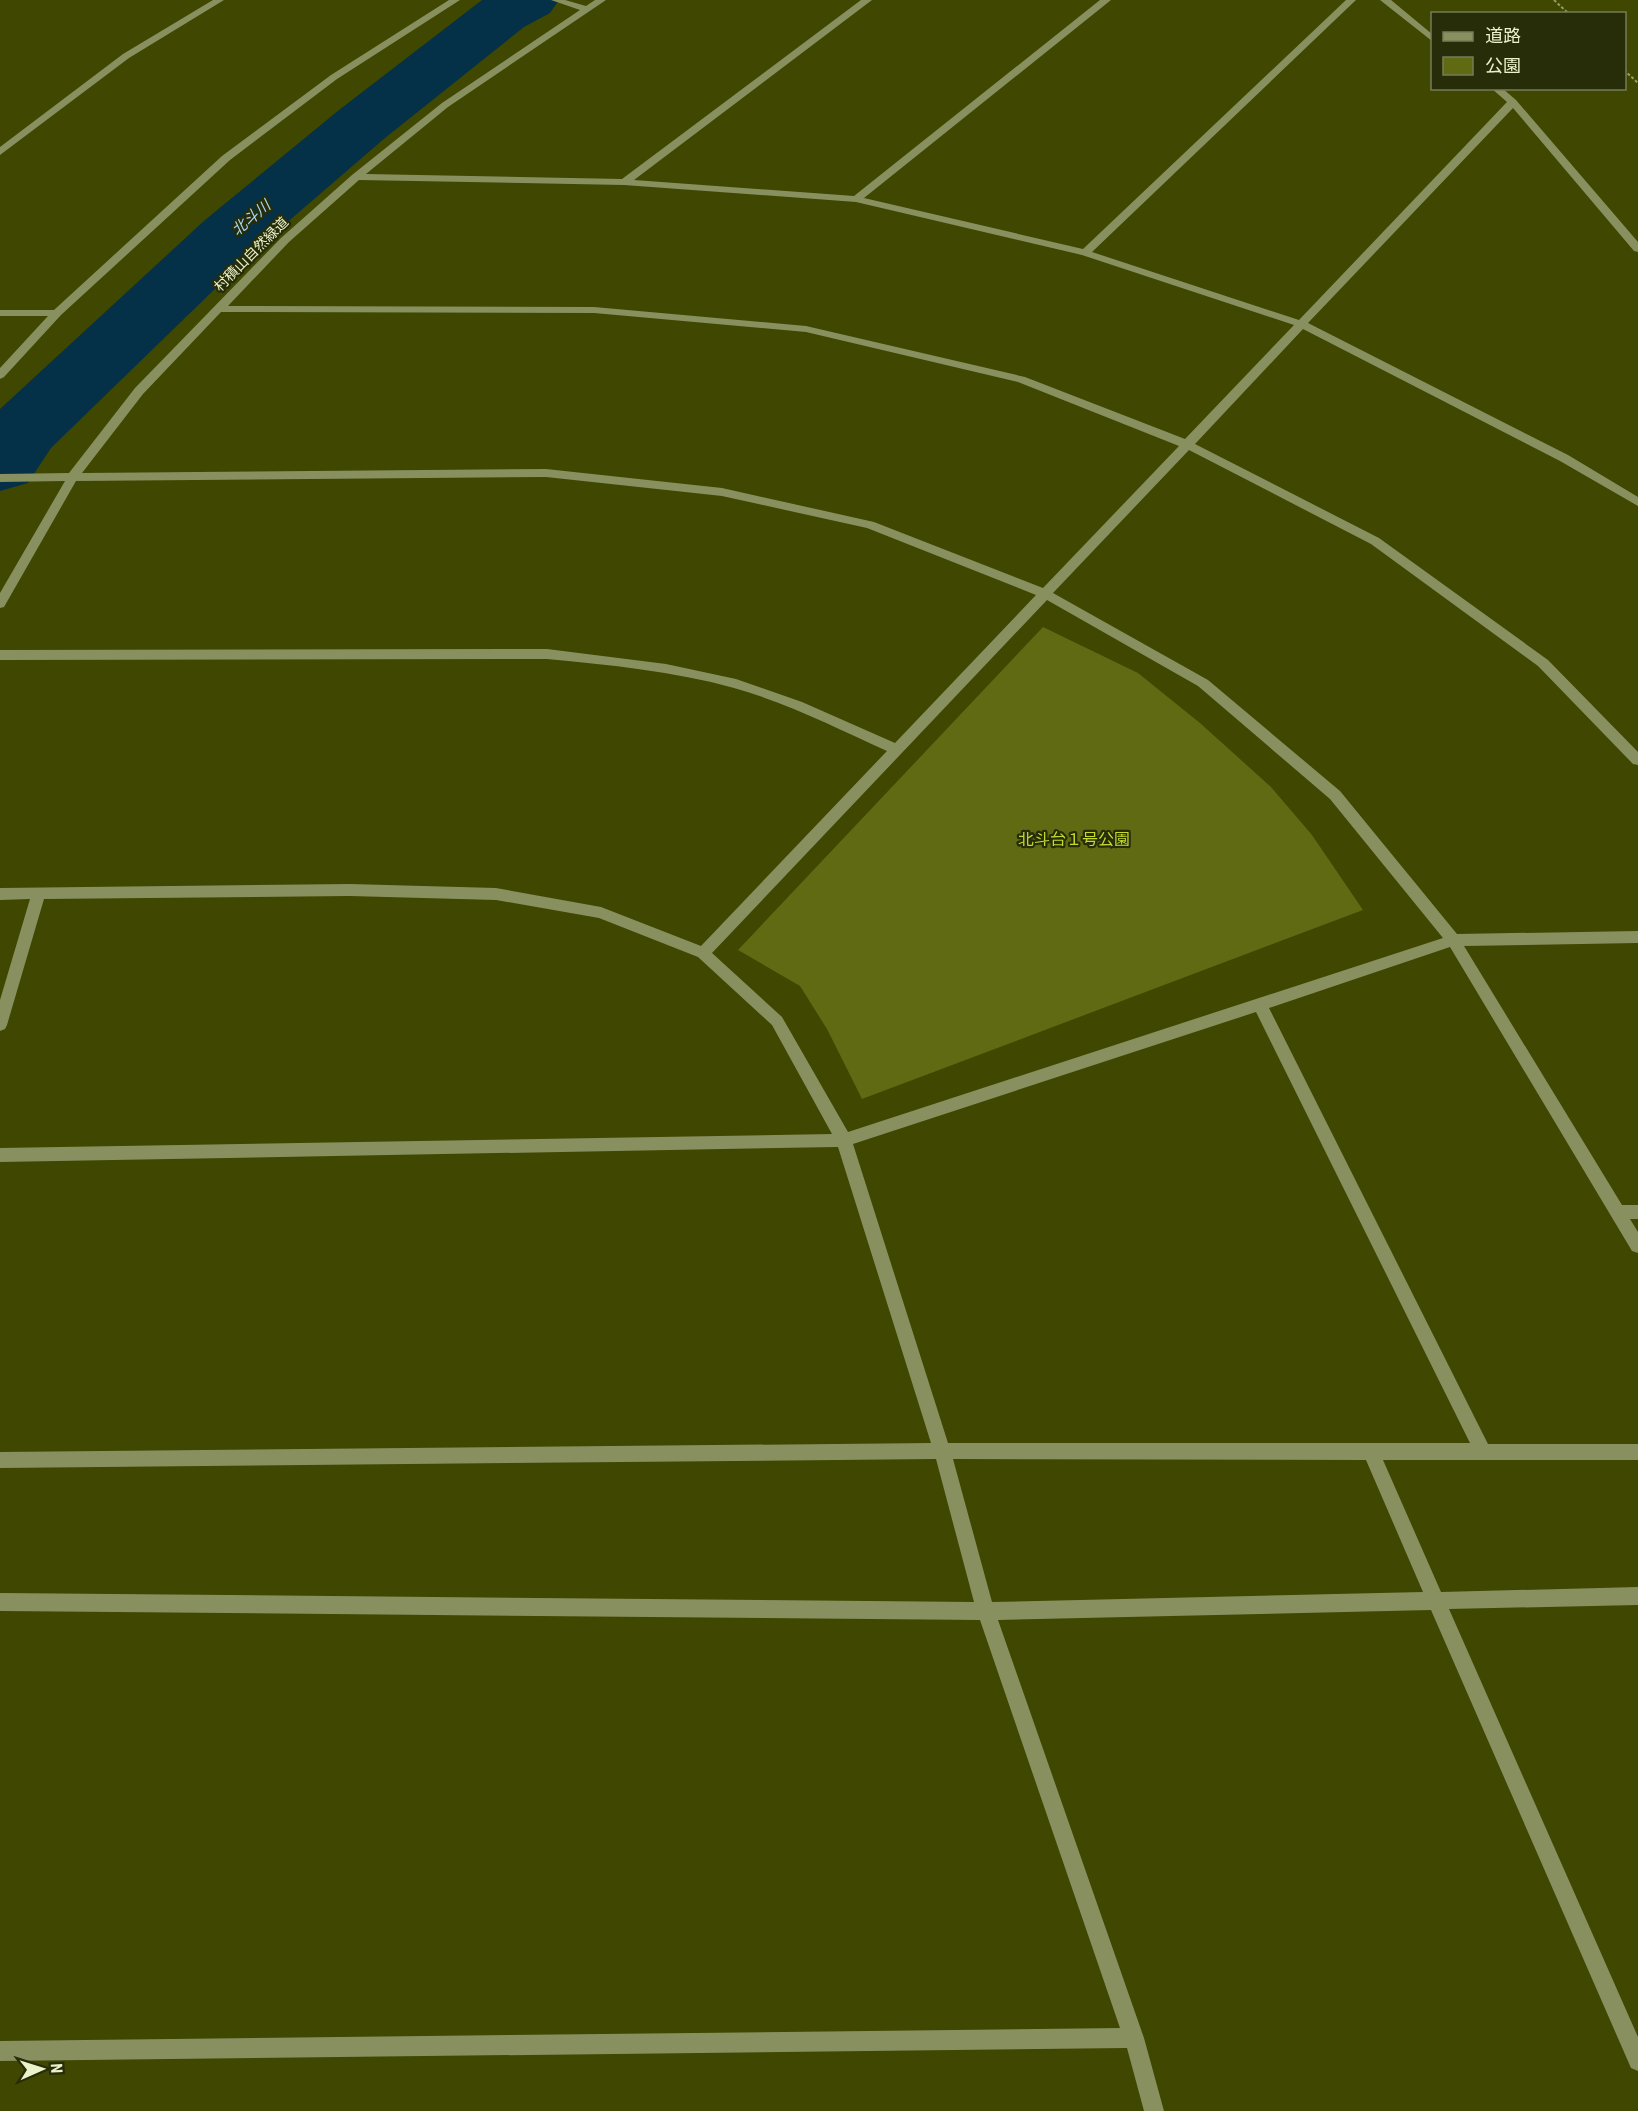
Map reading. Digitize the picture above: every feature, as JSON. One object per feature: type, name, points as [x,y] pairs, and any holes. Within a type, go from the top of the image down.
[{"type":"street","points":[[0,152],[126,56],[219,0]]},
{"type":"street","points":[[0,375],[57,313],[226,158],[334,77],[455,0]]},
{"type":"street","points":[[556,0],[588,10]]},
{"type":"street","name":"村積山自然緑道","points":[[0,604],[73,477],[139,391],[216,309],[285,240],[356,177],[445,105],[601,0]]},
{"type":"street","points":[[624,182],[867,0]]},
{"type":"street","points":[[856,199],[1106,0]]},
{"type":"street","points":[[1085,253],[1351,0]]},
{"type":"street","points":[[1385,0],[1431,37]]},
{"type":"street","points":[[1498,90],[1513,102],[1638,249]]},
{"type":"street","points":[[703,953],[1044,592],[1513,102]]},
{"type":"street","points":[[356,177],[624,182],[856,199],[1085,253],[1301,324],[1564,458],[1638,502]]},
{"type":"street","points":[[216,309],[594,310],[806,329],[1021,379],[1186,444],[1375,540],[1543,663],[1638,760]]},
{"type":"street","points":[[0,313],[57,313]]},
{"type":"street","points":[[0,478],[546,473],[722,492],[870,525],[1044,592],[1203,683],[1335,795],[1453,940],[1638,1246]]},
{"type":"street","points":[[0,655],[558,655],[691,674],[735,684],[788,702],[896,748]]},
{"type":"street","points":[[0,894],[350,890],[496,894],[601,913],[703,953],[777,1021],[844,1140],[942,1451],[986,1611],[1134,2038],[1154,2111]]},
{"type":"street","points":[[0,1025],[39,893]]},
{"type":"street","points":[[0,1155],[844,1140],[1453,940],[1638,938]]},
{"type":"street","points":[[1260,1005],[1483,1452]]},
{"type":"street","points":[[1618,1212],[1638,1212]]},
{"type":"street","points":[[0,1460],[942,1451],[1638,1452]]},
{"type":"street","points":[[1371,1452],[1638,2061]]},
{"type":"street","points":[[0,1602],[986,1611],[1638,1596]]},
{"type":"street","points":[[0,2050],[1134,2038]]},
{"type":"path","points":[[1554,0],[1567,12]]},
{"type":"path","points":[[1626,72],[1638,83]]},
{"type":"green space","name":"北斗台１号公園","points":[[1043,627],[1138,673],[1200,723],[1271,787],[1312,835],[1363,910],[862,1099],[827,1029],[800,986],[738,950]]},
{"type":"waterway","name":"北斗川","points":[[0,465],[24,430],[230,235],[362,124],[502,14],[528,0]]}]
